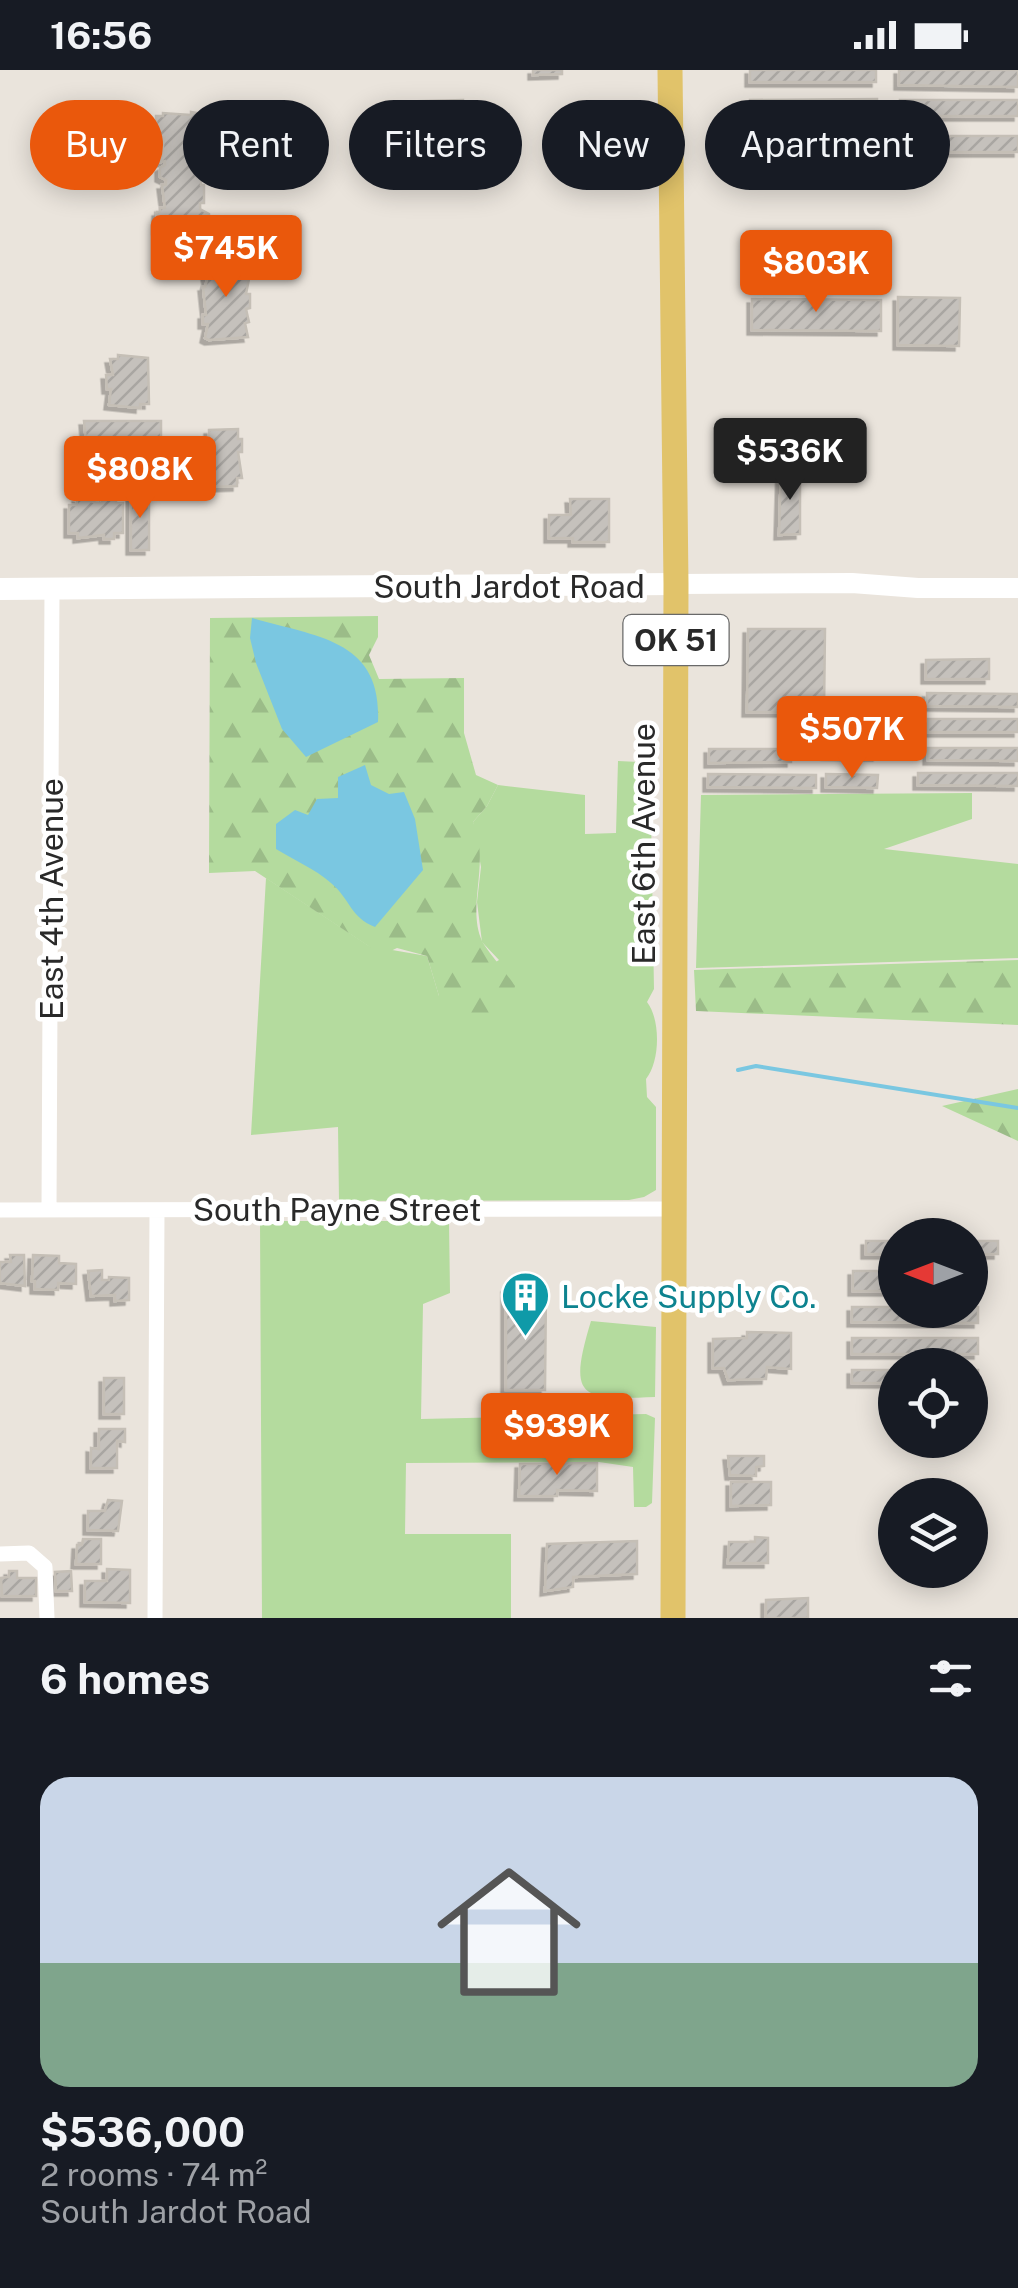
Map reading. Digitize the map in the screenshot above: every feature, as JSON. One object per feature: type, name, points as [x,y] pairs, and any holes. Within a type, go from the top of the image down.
[{"type":"main road","name":"East 6th Avenue","points":[[670,70],[676,584],[672,1618]]},
{"type":"main road","name":"South Jardot Road","points":[[0,589],[676,584]]},
{"type":"street","name":"South Jardot Road","points":[[676,584],[1018,588]]},
{"type":"street","name":"East 4th Avenue","points":[[49,1208],[52,588]]},
{"type":"street","name":"South Payne Street","points":[[0,1210],[675,1209]]},
{"type":"street","points":[[155,1618],[156,1211]]},
{"type":"street","points":[[0,1554],[29,1553],[45,1567],[48,1618]]},
{"type":"green space","points":[[378,616],[378,637],[369,655],[379,679],[464,678],[464,733],[476,775],[498,785],[473,822],[480,853],[476,913],[484,944],[515,986],[509,1013],[476,1021],[440,1014],[427,956],[397,948],[382,955],[255,871],[209,873],[210,618]]},
{"type":"green space","points":[[650,757],[654,989],[647,1002],[655,1019],[657,1041],[646,1079],[647,1097],[656,1107],[656,1190],[629,1200],[339,1201],[338,1127],[251,1135],[266,878],[369,946],[427,956],[439,996],[499,960],[482,942],[477,902],[481,867],[473,822],[498,785],[585,795],[585,834],[616,833],[618,761],[639,762]]},
{"type":"green space","points":[[972,793],[972,819],[884,849],[1018,864],[1018,958],[696,968],[701,795]]},
{"type":"green space","points":[[1018,960],[1018,1025],[696,1011],[694,970]]},
{"type":"green space","points":[[1018,1089],[1018,1141],[942,1106]]},
{"type":"green space","points":[[260,1221],[449,1221],[450,1293],[423,1304],[421,1419],[646,1414],[655,1418],[652,1503],[634,1507],[633,1467],[599,1462],[406,1463],[405,1534],[511,1534],[511,1618],[262,1618]]},
{"type":"green space","points":[[591,1321],[656,1327],[655,1397],[610,1398],[586,1390],[580,1367]]},
{"type":"water","points":[[252,618],[321,637],[357,658],[369,673],[376,694],[378,722],[306,757],[282,729],[256,663],[250,638]]},
{"type":"water","points":[[365,765],[371,785],[389,794],[404,792],[415,819],[423,870],[375,927],[360,918],[325,878],[276,849],[276,824],[295,810],[308,815],[317,799],[338,798],[338,777]]},
{"type":"building","points":[[533,70],[562,70],[562,74],[533,75]]},
{"type":"building","points":[[750,70],[876,70],[876,82],[750,82]]},
{"type":"building","points":[[899,70],[1018,70],[1018,87],[899,85]]},
{"type":"building","points":[[877,99],[877,100],[750,100]]},
{"type":"building","points":[[950,100],[1018,100],[1018,116],[950,116]]},
{"type":"building","points":[[163,113],[183,114],[183,190],[204,190],[200,209],[209,214],[209,228],[202,228],[202,232],[157,230],[157,212],[165,208]]},
{"type":"building","points":[[950,136],[1018,136],[1018,152],[950,152]]},
{"type":"building","points":[[244,260],[244,279],[249,279],[246,294],[250,294],[250,308],[246,309],[249,322],[245,323],[248,337],[209,340],[205,338],[208,324],[203,324],[203,287],[207,280],[204,265]]},
{"type":"building","points":[[898,297],[960,298],[959,346],[898,345]]},
{"type":"building","points":[[752,299],[881,300],[881,331],[752,330]]},
{"type":"building","points":[[118,355],[148,358],[149,404],[140,404],[140,408],[109,405],[111,389],[107,389],[106,375],[113,375],[110,359],[118,359]]},
{"type":"building","points":[[84,421],[161,421],[161,439],[143,439],[143,444],[86,441]]},
{"type":"building","points":[[725,424],[746,424],[746,443],[725,443]]},
{"type":"building","points":[[238,429],[238,439],[242,439],[242,452],[238,452],[242,478],[237,478],[237,486],[211,487],[211,478],[205,478],[208,453],[204,453],[203,438],[209,438],[209,430]]},
{"type":"building","points":[[781,469],[800,471],[800,534],[779,535]]},
{"type":"building","points":[[131,492],[149,492],[149,550],[131,550]]},
{"type":"building","points":[[77,498],[102,504],[102,498],[116,498],[116,503],[123,503],[123,533],[114,533],[114,539],[104,539],[104,535],[78,538],[78,533],[69,533],[69,505],[77,505]]},
{"type":"building","points":[[570,499],[609,499],[609,542],[549,538],[549,515],[571,515]]},
{"type":"building","points":[[748,629],[825,629],[824,712],[747,712]]},
{"type":"building","points":[[989,659],[989,679],[926,679],[926,660]]},
{"type":"building","points":[[927,693],[1018,694],[1018,707],[927,706]]},
{"type":"building","points":[[928,719],[1018,719],[1018,732],[928,732]]},
{"type":"building","points":[[826,737],[878,737],[877,756],[826,755]]},
{"type":"building","points":[[928,748],[1018,748],[1018,761],[928,760]]},
{"type":"building","points":[[709,749],[791,749],[791,762],[709,763]]},
{"type":"building","points":[[918,773],[1018,773],[1018,786],[918,785]]},
{"type":"building","points":[[708,774],[816,775],[816,788],[708,787]]},
{"type":"building","points":[[826,774],[878,775],[877,788],[826,787]]},
{"type":"building","points":[[866,1241],[878,1241],[878,1254],[866,1254]]},
{"type":"building","points":[[988,1241],[998,1241],[998,1254],[988,1254]]},
{"type":"building","points":[[10,1255],[24,1255],[25,1286],[0,1283],[0,1262],[11,1262]]},
{"type":"building","points":[[33,1255],[59,1256],[59,1263],[76,1264],[76,1284],[58,1283],[58,1290],[35,1289]]},
{"type":"building","points":[[102,1270],[102,1280],[129,1278],[129,1300],[115,1301],[115,1295],[91,1296],[88,1271]]},
{"type":"building","points":[[853,1271],[878,1271],[878,1291],[853,1291]]},
{"type":"building","name":"Locke Supply Co.","points":[[546,1287],[545,1390],[506,1390],[506,1288]]},
{"type":"building","points":[[852,1307],[878,1307],[878,1322],[852,1322]]},
{"type":"building","points":[[747,1332],[791,1333],[791,1369],[767,1367],[766,1379],[728,1380],[724,1368],[713,1368],[713,1339],[747,1338]]},
{"type":"building","points":[[852,1338],[978,1338],[978,1348],[878,1348],[878,1354],[852,1354]]},
{"type":"building","points":[[852,1370],[878,1370],[878,1383],[852,1383]]},
{"type":"building","points":[[104,1378],[124,1378],[124,1414],[104,1414]]},
{"type":"building","points":[[99,1429],[125,1429],[125,1442],[117,1441],[117,1468],[91,1468],[91,1448],[99,1449]]},
{"type":"building","points":[[728,1456],[764,1456],[764,1466],[756,1467],[756,1476],[730,1475]]},
{"type":"building","points":[[597,1463],[597,1491],[557,1490],[557,1496],[519,1496],[520,1464]]},
{"type":"building","points":[[731,1482],[771,1482],[771,1505],[731,1506]]},
{"type":"building","points":[[108,1500],[122,1501],[118,1531],[88,1530],[88,1511],[105,1511]]},
{"type":"building","points":[[755,1537],[768,1538],[768,1563],[728,1563],[729,1542],[755,1542]]},
{"type":"building","points":[[83,1539],[101,1539],[101,1564],[76,1564],[77,1545],[82,1545]]},
{"type":"building","points":[[637,1541],[637,1574],[573,1577],[573,1587],[545,1591],[547,1544]]},
{"type":"building","points":[[107,1569],[130,1570],[130,1603],[85,1602],[85,1581],[107,1581]]},
{"type":"building","points":[[9,1571],[17,1571],[17,1578],[36,1578],[36,1596],[2,1596],[1,1578],[9,1577]]},
{"type":"building","points":[[71,1571],[72,1591],[56,1591],[55,1572]]},
{"type":"building","points":[[808,1598],[808,1618],[766,1618],[766,1600]]},
{"type":"waterway","points":[[738,1070],[756,1066],[1018,1108]]},
{"type":"place","name":"Locke Supply Co.","points":[[526,1338]]}]
